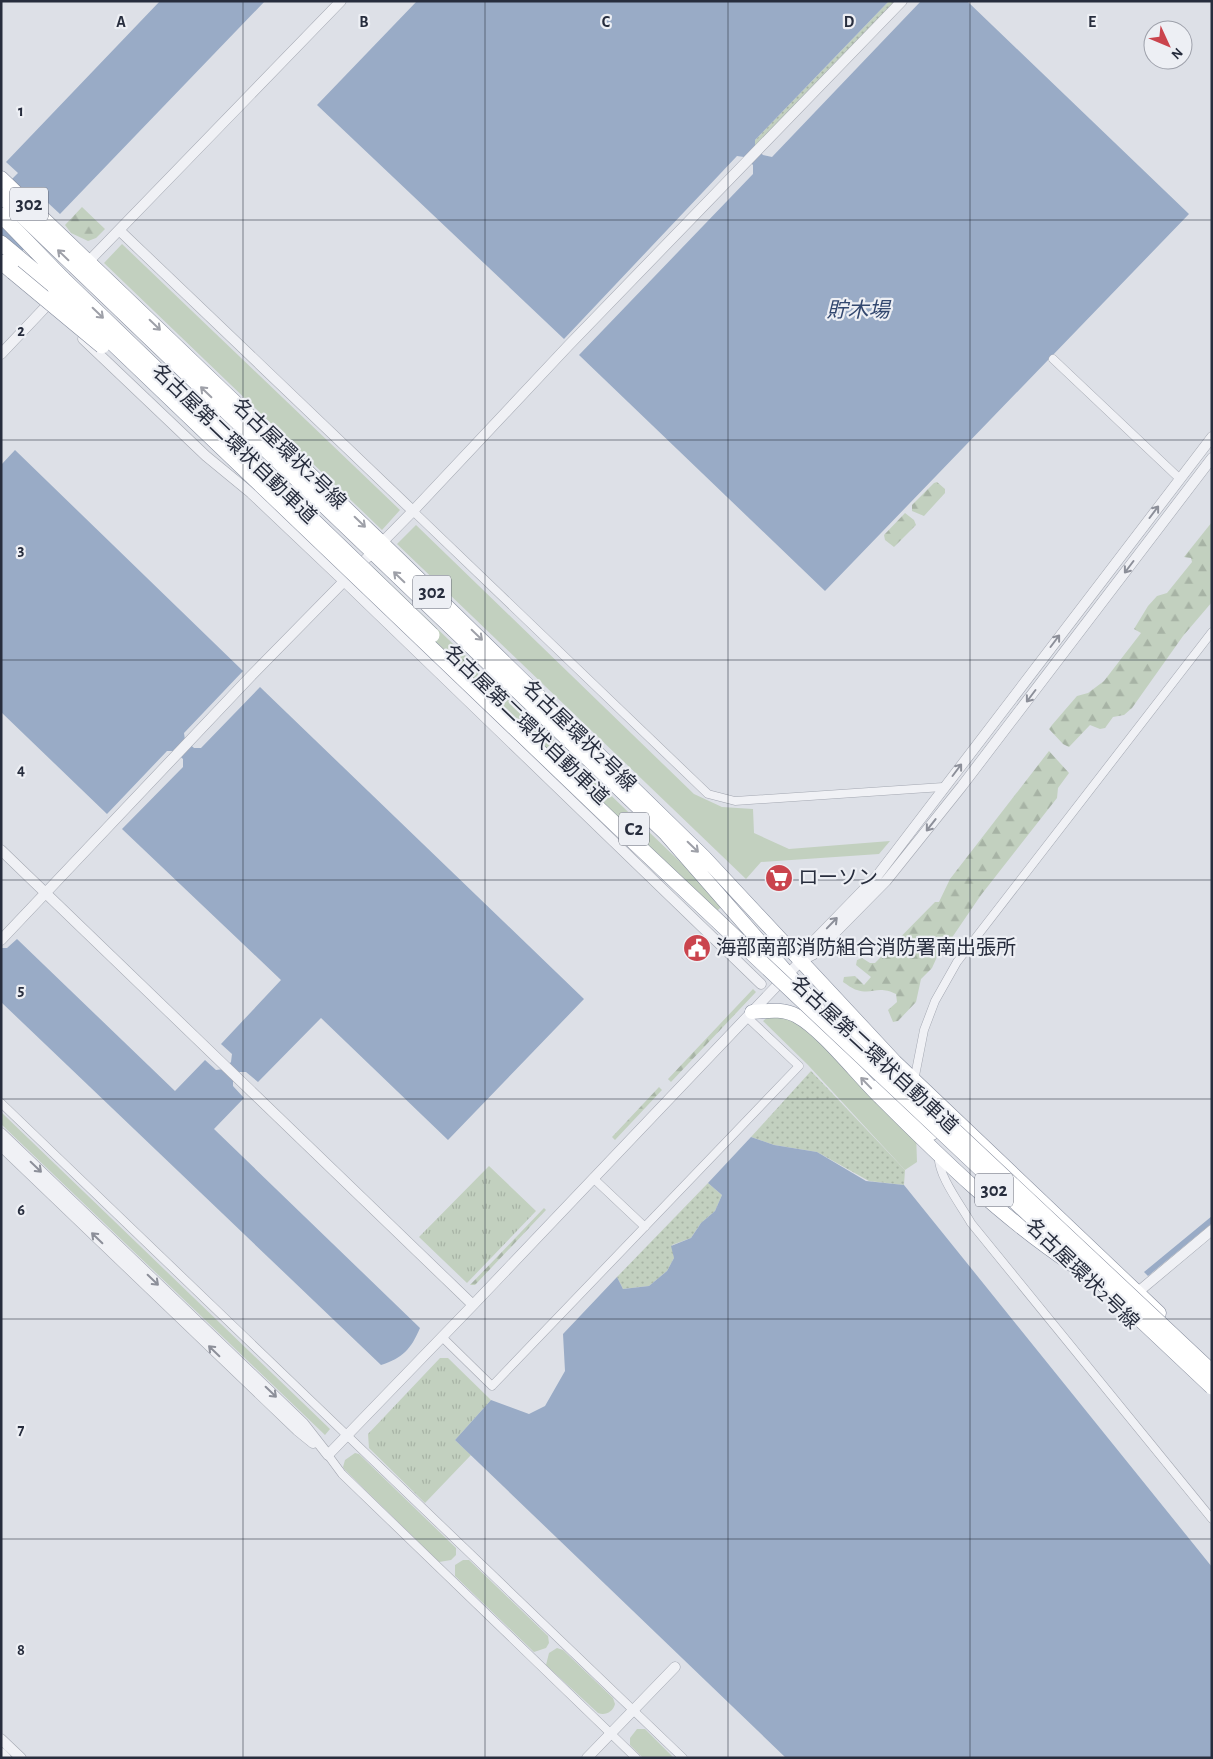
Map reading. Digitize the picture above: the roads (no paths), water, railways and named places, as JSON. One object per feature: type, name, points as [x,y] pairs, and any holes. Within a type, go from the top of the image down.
[{"type":"highway","name":"名古屋環状2号線","points":[[1,178],[52,235],[84,266],[725,879],[914,1081],[1138,1292],[1212,1369]]},
{"type":"highway","name":"名古屋環状2号線","points":[[1,196],[52,235]]},
{"type":"highway","points":[[1,215],[63,279]]},
{"type":"highway","points":[[1,227],[63,279]]},
{"type":"highway","points":[[1,243],[55,288],[178,406]]},
{"type":"highway","points":[[1,262],[178,406]]},
{"type":"highway","name":"名古屋第二環状自動車道","points":[[63,279],[1172,1342],[1212,1387]]},
{"type":"highway","name":"名古屋第二環状自動車道","points":[[178,406],[609,820],[1172,1342],[1212,1369]]},
{"type":"highway","name":"名古屋環状2号線","points":[[378,548],[665,833],[789,973],[894,1098],[1212,1396]]},
{"type":"highway","points":[[725,879],[740,904],[779,950],[786,962],[789,973]]},
{"type":"highway","points":[[802,960],[805,974],[817,990],[889,1071],[983,1163],[1018,1213]]},
{"type":"highway","points":[[749,1014],[780,1011],[802,1019],[939,1154],[1015,1224],[1073,1265]]},
{"type":"highway","points":[[1172,1342],[1212,1392]]},
{"type":"street","points":[[1,354],[341,1]]},
{"type":"street","points":[[4,936],[902,1]]},
{"type":"street","points":[[119,230],[708,794],[735,801],[944,787]]},
{"type":"street","points":[[48,305],[206,456],[251,493],[345,582],[761,984]]},
{"type":"street","points":[[1053,359],[1180,479]]},
{"type":"street","points":[[802,960],[807,948],[877,876],[1212,437]]},
{"type":"street","points":[[328,1455],[749,1014],[802,960],[814,954],[886,881],[962,786],[1212,458]]},
{"type":"street","points":[[914,1081],[924,1030],[935,1001],[958,962],[1212,632]]},
{"type":"street","points":[[1,850],[473,1305]]},
{"type":"street","points":[[442,1337],[492,1386],[645,1227],[798,1066],[749,1014]]},
{"type":"street","points":[[1,1103],[683,1758]]},
{"type":"street","points":[[1,1133],[303,1423],[342,1474],[636,1758]]},
{"type":"street","points":[[1,1146],[297,1430],[328,1455]]},
{"type":"street","points":[[939,1154],[938,1162],[942,1174],[971,1224],[1212,1519]]},
{"type":"street","points":[[593,1178],[645,1227]]},
{"type":"street","points":[[1138,1292],[1212,1230]]},
{"type":"street","points":[[586,1758],[675,1667]]},
{"type":"street","points":[[1,1739],[21,1758]]},
{"type":"street","points":[[1,1753],[6,1758]]},
{"type":"water","points":[[160,1],[265,1],[60,214],[47,202],[21,230],[32,241],[1,273],[1,190],[18,173],[6,162]]},
{"type":"water","name":"貯木場","points":[[417,1],[889,1],[755,140],[755,147],[763,155],[772,157],[921,1],[967,1],[1189,214],[825,591],[579,355],[753,174],[753,165],[744,157],[737,156],[564,339],[317,105]]},
{"type":"water","points":[[15,450],[243,671],[184,733],[185,740],[194,748],[201,748],[260,687],[584,999],[448,1140],[321,1018],[258,1082],[246,1072],[239,1072],[233,1079],[233,1086],[244,1098],[214,1129],[420,1328],[410,1347],[401,1356],[389,1362],[381,1365],[1,1002],[1,948],[7,948],[17,939],[175,1091],[205,1060],[216,1070],[224,1069],[231,1062],[232,1054],[221,1044],[281,980],[122,829],[183,767],[183,759],[174,751],[167,751],[107,814],[1,712],[1,465]]},
{"type":"water","points":[[751,1137],[774,1145],[817,1152],[866,1181],[904,1185],[1212,1567],[1212,1758],[786,1758],[455,1440],[491,1400],[529,1414],[545,1406],[565,1371],[563,1334],[617,1277],[623,1289],[649,1286],[667,1271],[674,1258],[671,1246],[691,1238],[701,1223],[715,1211],[722,1195],[708,1183]]},
{"type":"water","points":[[1212,1216],[1212,1223],[1148,1276],[1144,1272]]},
{"type":"place","name":"ローソン","points":[[779,878]]},
{"type":"place","name":"海部南部消防組合消防署南出張所","points":[[697,948]]}]
